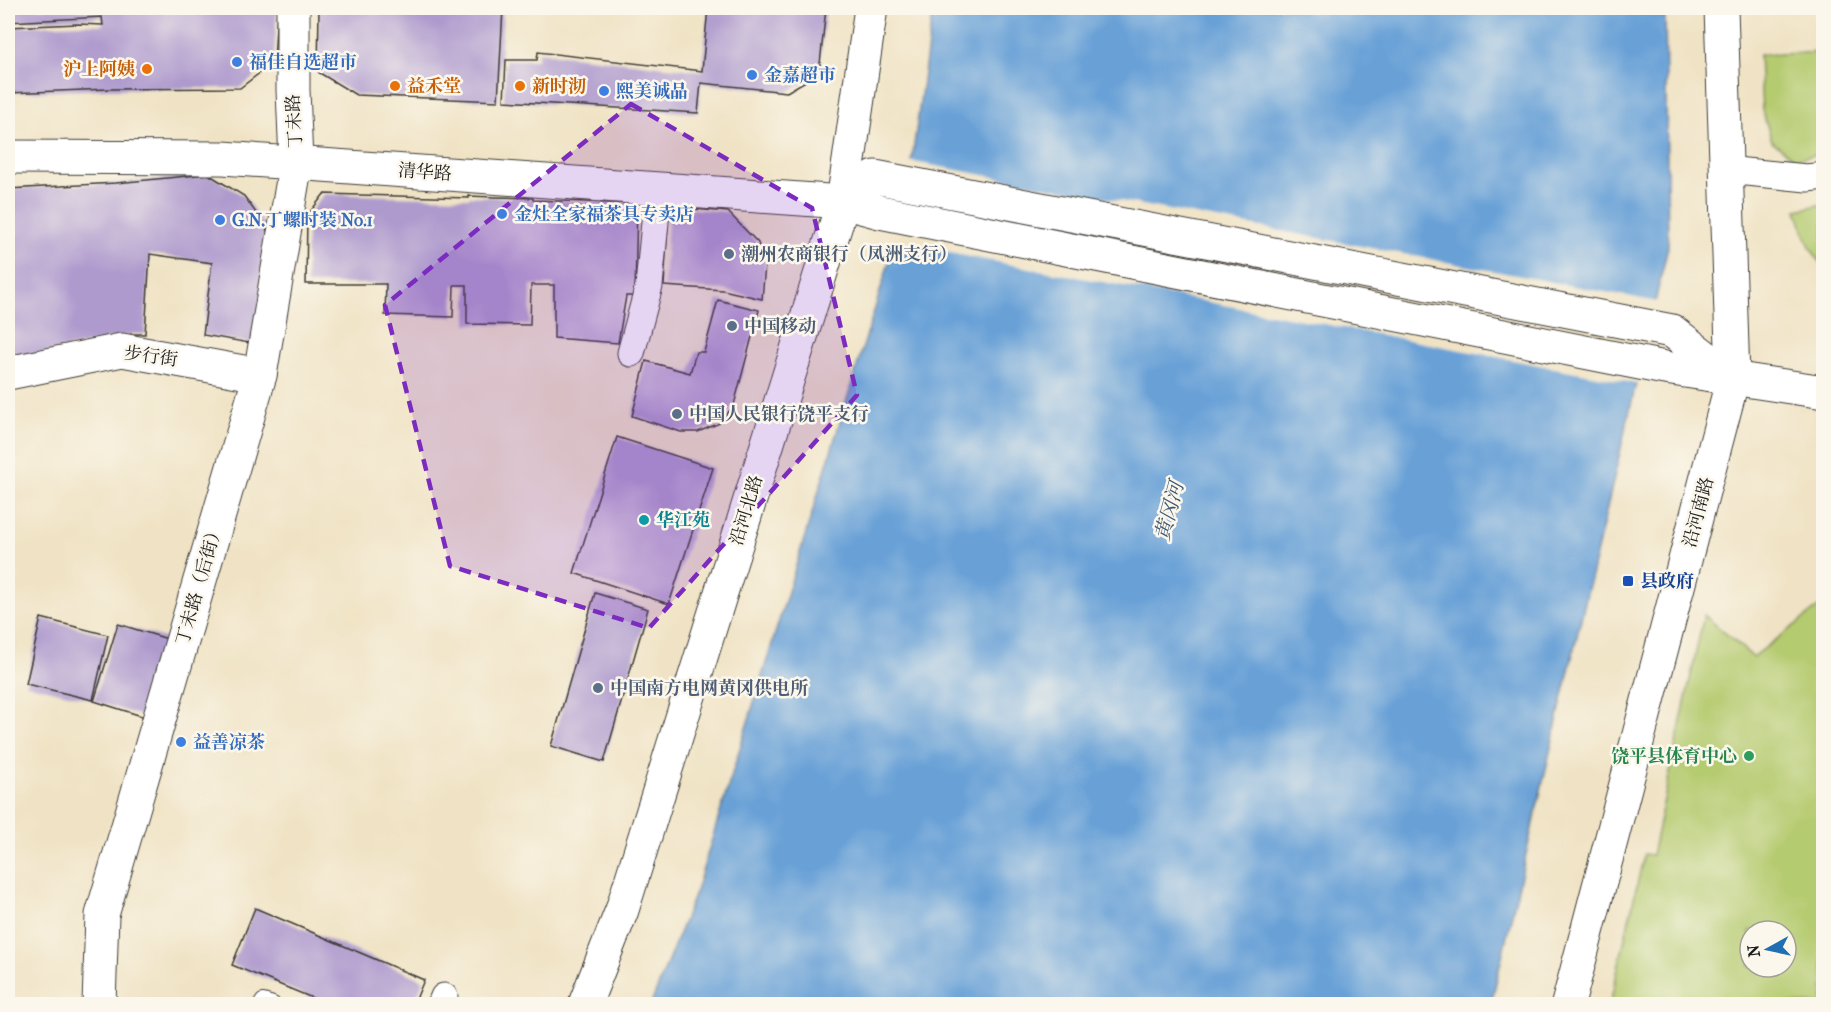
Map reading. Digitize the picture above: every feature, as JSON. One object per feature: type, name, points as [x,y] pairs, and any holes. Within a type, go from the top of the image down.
[{"type":"main road","name":"丁未路","points":[[293,8],[296,162]]},
{"type":"main road","name":"沿河北路","points":[[585,1005],[622,910],[843,202],[872,8]]},
{"type":"main road","name":"沿河南路","points":[[1568,1005],[1733,378],[1721,8]]},
{"type":"main road","name":"清华路","points":[[8,157],[223,158],[843,202],[883,196],[1653,366],[1824,392]]},
{"type":"main road","name":"丁未路（后街）","points":[[99,1005],[102,915],[260,375],[296,162]]},
{"type":"main road","name":"步行街","points":[[8,373],[122,350],[260,375]]},
{"type":"street","points":[[1725,170],[1807,178],[1824,176]]},
{"type":"street","points":[[632,353],[649,286],[658,190]]},
{"type":"lane","points":[[261,1005],[263,1000],[273,1005]]},
{"type":"highlighted area","points":[[631,104],[812,208],[857,395],[649,628],[450,566],[385,305]]},
{"type":"green space","points":[[1823,52],[1823,153],[1796,159],[1772,141],[1762,110],[1759,55]]},
{"type":"green space","points":[[1824,204],[1823,266],[1810,247],[1797,210]]},
{"type":"green space","name":"饶平县体育中心","points":[[1823,604],[1823,1004],[1610,1004],[1644,854],[1652,855],[1704,615],[1753,657]]},
{"type":"water","name":"黄冈河","points":[[933,8],[1665,8],[1668,247],[1491,1004],[651,1004],[697,888],[905,210]]},
{"type":"pier","points":[[909,161],[1658,302],[1639,384],[892,242],[902,210]]},
{"type":"building","points":[[8,8],[165,8],[165,12],[198,10],[198,8],[277,8],[274,62],[240,88],[109,89],[8,93],[8,27],[103,25],[102,17],[8,22]]},
{"type":"building","points":[[319,8],[388,8],[436,12],[436,8],[503,8],[498,101],[356,95],[318,72]]},
{"type":"building","points":[[708,8],[826,8],[819,73],[787,92],[701,83],[698,113],[504,101],[506,60],[537,60],[538,52],[702,71]]},
{"type":"building","points":[[208,174],[244,196],[266,227],[272,249],[261,345],[203,335],[212,263],[150,254],[145,334],[132,334],[8,361],[8,189],[116,183]]},
{"type":"building","points":[[324,194],[533,198],[533,200],[637,204],[635,296],[626,296],[618,343],[554,338],[554,285],[531,285],[530,325],[467,324],[467,285],[454,285],[453,317],[385,315],[386,284],[306,284],[307,216]]},
{"type":"building","points":[[669,207],[728,212],[758,243],[765,265],[762,299],[723,290],[664,286]]},
{"type":"building","points":[[718,300],[759,310],[734,405],[720,423],[698,432],[681,432],[632,416],[646,361],[690,373],[696,352],[704,352]]},
{"type":"building","name":"华江苑","points":[[617,437],[713,468],[669,604],[574,573]]},
{"type":"building","points":[[595,593],[648,609],[604,762],[551,746]]},
{"type":"building","points":[[41,618],[108,635],[93,700],[26,684]]},
{"type":"building","points":[[118,624],[171,640],[148,718],[94,701]]},
{"type":"building","points":[[255,908],[424,980],[414,1004],[327,1004],[232,965]]},
{"type":"place","name":"福佳自选超市","points":[[237,62]]},
{"type":"place","name":"沪上阿姨","points":[[147,69]]},
{"type":"place","name":"金嘉超市","points":[[752,75]]},
{"type":"place","name":"益禾堂","points":[[395,86]]},
{"type":"place","name":"新时沏","points":[[520,86]]},
{"type":"place","name":"熙美诚品","points":[[604,91]]},
{"type":"place","name":"金灶全家福茶具专卖店","points":[[502,214]]},
{"type":"place","name":"G.N.丁螺时装 No.1","points":[[220,220]]},
{"type":"place","name":"潮州农商银行（凤洲支行）","points":[[729,254]]},
{"type":"place","name":"中国移动","points":[[732,326]]},
{"type":"place","name":"中国人民银行饶平支行","points":[[677,414]]},
{"type":"place","name":"华江苑","points":[[644,520]]},
{"type":"place","name":"县政府","points":[[1628,581]]},
{"type":"place","name":"中国南方电网黄冈供电所","points":[[598,688]]},
{"type":"place","name":"益善凉茶","points":[[181,742]]},
{"type":"place","name":"饶平县体育中心","points":[[1749,756]]}]
